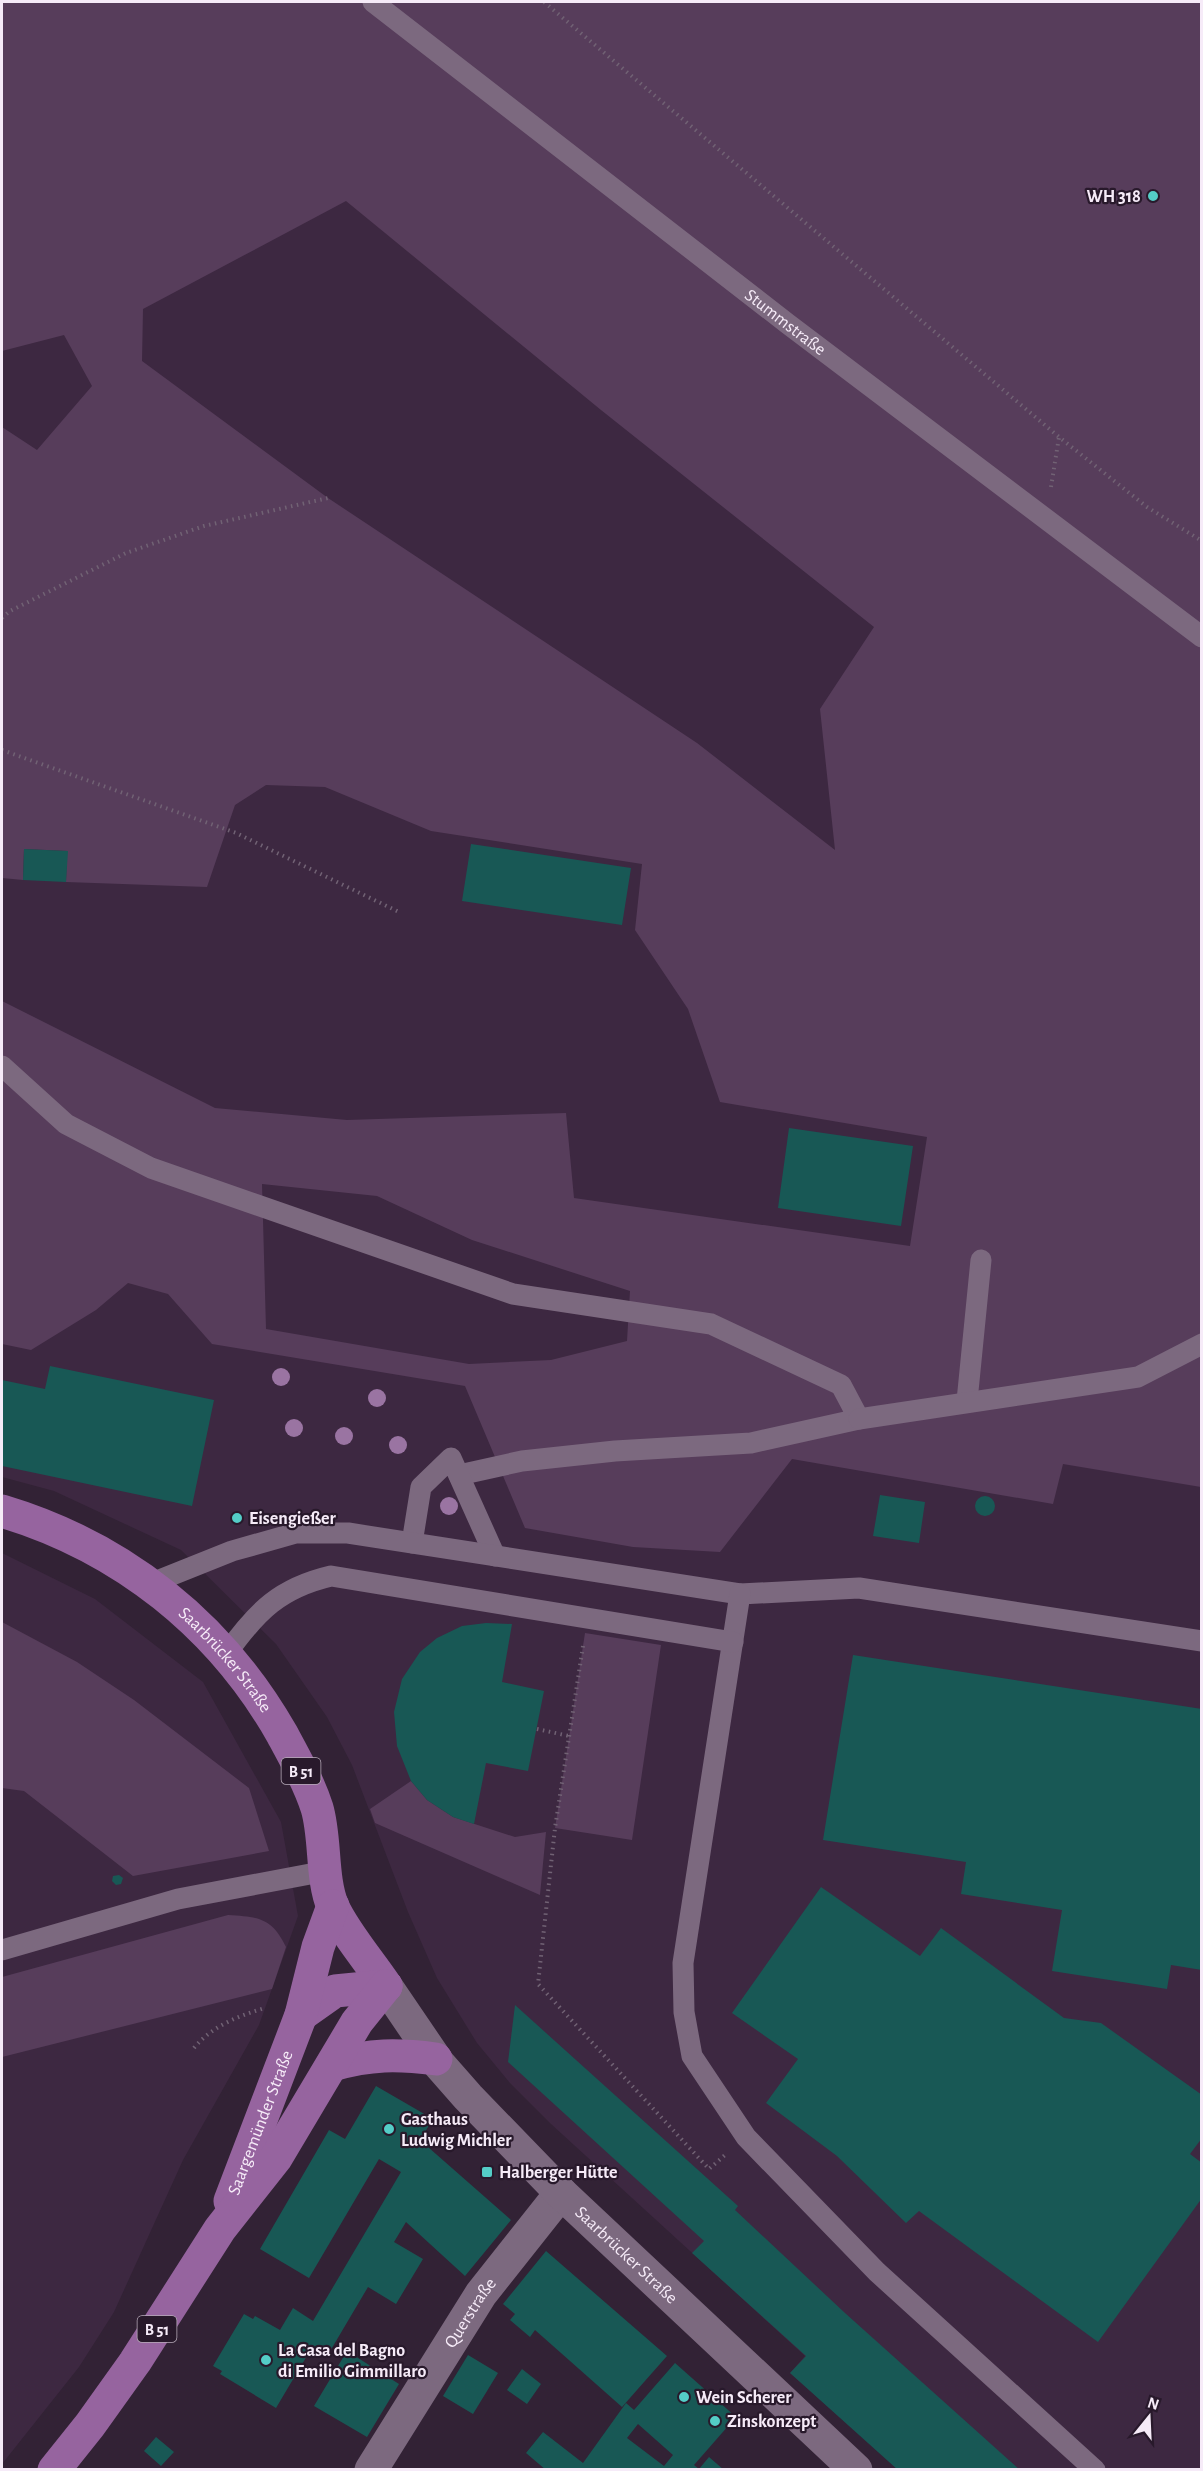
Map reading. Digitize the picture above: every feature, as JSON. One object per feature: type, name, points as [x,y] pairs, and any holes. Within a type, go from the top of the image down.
[{"type":"main road","name":"Saarbrücker Straße","points":[[2,1511],[42,1523],[79,1541],[152,1584],[227,1653],[270,1714],[296,1760],[317,1809],[333,1906],[436,2059],[456,2084],[561,2193],[856,2469]]},
{"type":"main road","name":"B 51","points":[[301,2015],[318,1947],[333,1906]]},
{"type":"main road","name":"B 51","points":[[332,2065],[357,2022],[386,1986]]},
{"type":"main road","points":[[301,2015],[335,1991],[386,1986]]},
{"type":"main road","name":"Saargemünder Straße","points":[[220,2229],[301,2015]]},
{"type":"main road","points":[[332,2065],[364,2056],[386,2054],[436,2059]]},
{"type":"main road","name":"Saargemünder Straße","points":[[54,2469],[90,2425],[135,2362],[220,2229],[276,2158],[332,2065]]},
{"type":"main road","name":"Querstraße","points":[[372,2469],[481,2294],[561,2193]]},
{"type":"lane","name":"Stummstraße","points":[[373,2],[1045,521],[1202,637]]},
{"type":"lane","points":[[2,1066],[66,1124],[151,1168],[513,1294],[711,1324],[841,1385],[859,1419]]},
{"type":"lane","points":[[967,1401],[981,1260]]},
{"type":"lane","points":[[459,1476],[522,1461],[615,1451],[751,1443],[859,1419],[1138,1377],[1202,1344]]},
{"type":"lane","points":[[412,1543],[421,1487],[451,1458],[495,1556]]},
{"type":"lane","points":[[152,1584],[224,1554],[296,1533],[348,1533],[740,1594],[860,1588],[1202,1641]]},
{"type":"lane","points":[[227,1653],[260,1612],[301,1583],[331,1576],[733,1642]]},
{"type":"lane","points":[[740,1594],[683,1963],[684,2012],[692,2056],[746,2137],[877,2272],[1095,2469]]},
{"type":"lane","points":[[2,1950],[178,1899],[326,1870]]},
{"type":"path","points":[[544,2],[1059,438],[1147,507],[1202,541]]},
{"type":"path","points":[[1045,521],[1059,438]]},
{"type":"path","points":[[2,618],[10,611],[126,553],[204,526],[328,498]]},
{"type":"path","points":[[2,750],[236,833],[399,912]]},
{"type":"path","points":[[587,1618],[555,1828],[538,1984],[709,2169],[746,2137]]},
{"type":"path","points":[[537,1729],[568,1736]]},
{"type":"path","points":[[194,2048],[202,2037],[236,2016],[269,2007]]},
{"type":"shaded area","points":[[2,2],[1201,659],[1201,2469],[898,2469],[790,2373],[805,2356],[551,2124],[510,2083],[477,2043],[437,1978],[408,1912],[352,1765],[327,1717],[276,1644],[181,1550],[54,1491],[2,1477]]},
{"type":"shaded area","points":[[2,2],[1201,2],[1201,1487],[1063,1464],[1053,1504],[792,1459],[720,1552],[633,1547],[525,1528],[465,1386],[212,1344],[168,1294],[128,1283],[96,1310],[31,1350],[2,1344],[2,1001],[215,1108],[347,1120],[566,1113],[574,1198],[910,1246],[927,1137],[720,1102],[688,1009],[635,930],[642,864],[431,831],[325,787],[266,785],[235,805],[207,887],[66,882],[67,851],[24,849],[23,880],[2,878],[2,427],[37,450],[92,386],[64,335],[2,351]],"holes":[[[346,201],[601,410],[874,627],[820,709],[835,850],[697,743],[328,498],[142,361],[143,309]],[[262,1184],[377,1196],[472,1240],[630,1291],[627,1341],[551,1360],[469,1364],[266,1329]]]},
{"type":"shaded area","points":[[2,1553],[95,1599],[203,1682],[281,1822],[298,1916],[259,2025],[183,2160],[114,2312],[79,2367],[2,2464]]},
{"type":"shaded area","points":[[2,1622],[77,1662],[134,1700],[249,1788],[269,1851],[133,1876],[24,1791],[2,1788]]},
{"type":"shaded area","points":[[585,1633],[661,1645],[632,1840],[555,1828]]},
{"type":"shaded area","points":[[411,1781],[427,1800],[453,1817],[515,1837],[546,1832],[540,1895],[375,1823],[370,1809]]},
{"type":"shaded area","points":[[228,1915],[256,1918],[270,1925],[281,1937],[286,1947],[272,1989],[2,2057],[2,1977]]},
{"type":"building","points":[[471,844],[631,868],[622,925],[462,901]]},
{"type":"building","points":[[24,849],[68,851],[66,882],[23,880]]},
{"type":"building","points":[[789,1128],[913,1146],[901,1226],[778,1208]]},
{"type":"building","points":[[50,1366],[214,1400],[192,1506],[2,1466],[2,1380],[45,1389]]},
{"type":"building","points":[[880,1495],[925,1502],[919,1543],[873,1536]]},
{"type":"building","points":[[985,1496],[992,1499],[995,1506],[992,1513],[985,1516],[978,1513],[975,1506],[978,1499]]},
{"type":"building","points":[[486,1623],[512,1624],[502,1682],[544,1691],[528,1771],[486,1763],[474,1824],[453,1817],[427,1800],[411,1781],[397,1746],[394,1712],[402,1679],[420,1652],[437,1638],[462,1626]]},
{"type":"building","points":[[853,1655],[1202,1709],[1202,1970],[1171,1965],[1167,1989],[1052,1971],[1062,1910],[961,1894],[966,1862],[823,1840]]},
{"type":"building","points":[[119,1875],[123,1878],[121,1884],[116,1885],[112,1881],[113,1876]]},
{"type":"building","points":[[821,1887],[920,1956],[941,1928],[1064,2018],[1101,2023],[1202,2095],[1202,2138],[1190,2154],[1202,2163],[1202,2198],[1098,2342],[919,2211],[906,2223],[837,2156],[766,2103],[798,2059],[732,2013]]},
{"type":"building","points":[[515,2005],[738,2206],[735,2210],[845,2313],[1020,2470],[898,2470],[790,2373],[806,2356],[692,2253],[704,2241],[508,2062]]},
{"type":"building","points":[[376,2086],[433,2119],[420,2140],[511,2220],[465,2276],[406,2222],[394,2242],[423,2259],[396,2304],[368,2287],[326,2358],[311,2349],[276,2408],[220,2374],[222,2371],[213,2366],[244,2314],[253,2319],[255,2316],[280,2330],[293,2308],[313,2321],[401,2172],[379,2159],[309,2278],[260,2249],[329,2130],[345,2139]]},
{"type":"building","points":[[546,2251],[667,2356],[622,2407],[535,2330],[530,2337],[510,2320],[515,2314],[503,2304]]},
{"type":"building","points":[[347,2351],[399,2384],[367,2437],[314,2406]]},
{"type":"building","points":[[468,2355],[498,2373],[473,2414],[443,2396]]},
{"type":"building","points":[[675,2363],[736,2417],[694,2465],[699,2469],[709,2457],[724,2470],[546,2470],[526,2453],[543,2432],[583,2463],[626,2403],[634,2410]],"holes":[[[638,2424],[673,2455],[664,2466],[627,2438]]]},
{"type":"building","points":[[522,2369],[541,2384],[527,2404],[507,2390]]},
{"type":"building","points":[[156,2437],[174,2452],[161,2466],[144,2451]]},
{"type":"place","name":"WH 318","points":[[1153,196]]},
{"type":"place","name":"Eisengießer","points":[[237,1518]]},
{"type":"place","name":"Gasthaus Ludwig Michler","points":[[389,2129]]},
{"type":"place","name":"Halberger Hütte","points":[[487,2172]]},
{"type":"place","name":"La Casa del Bagno di Emilio Gimmillaro","points":[[266,2360]]},
{"type":"place","name":"Wein Scherer","points":[[684,2397]]},
{"type":"place","name":"Zinskonzept","points":[[715,2421]]}]
